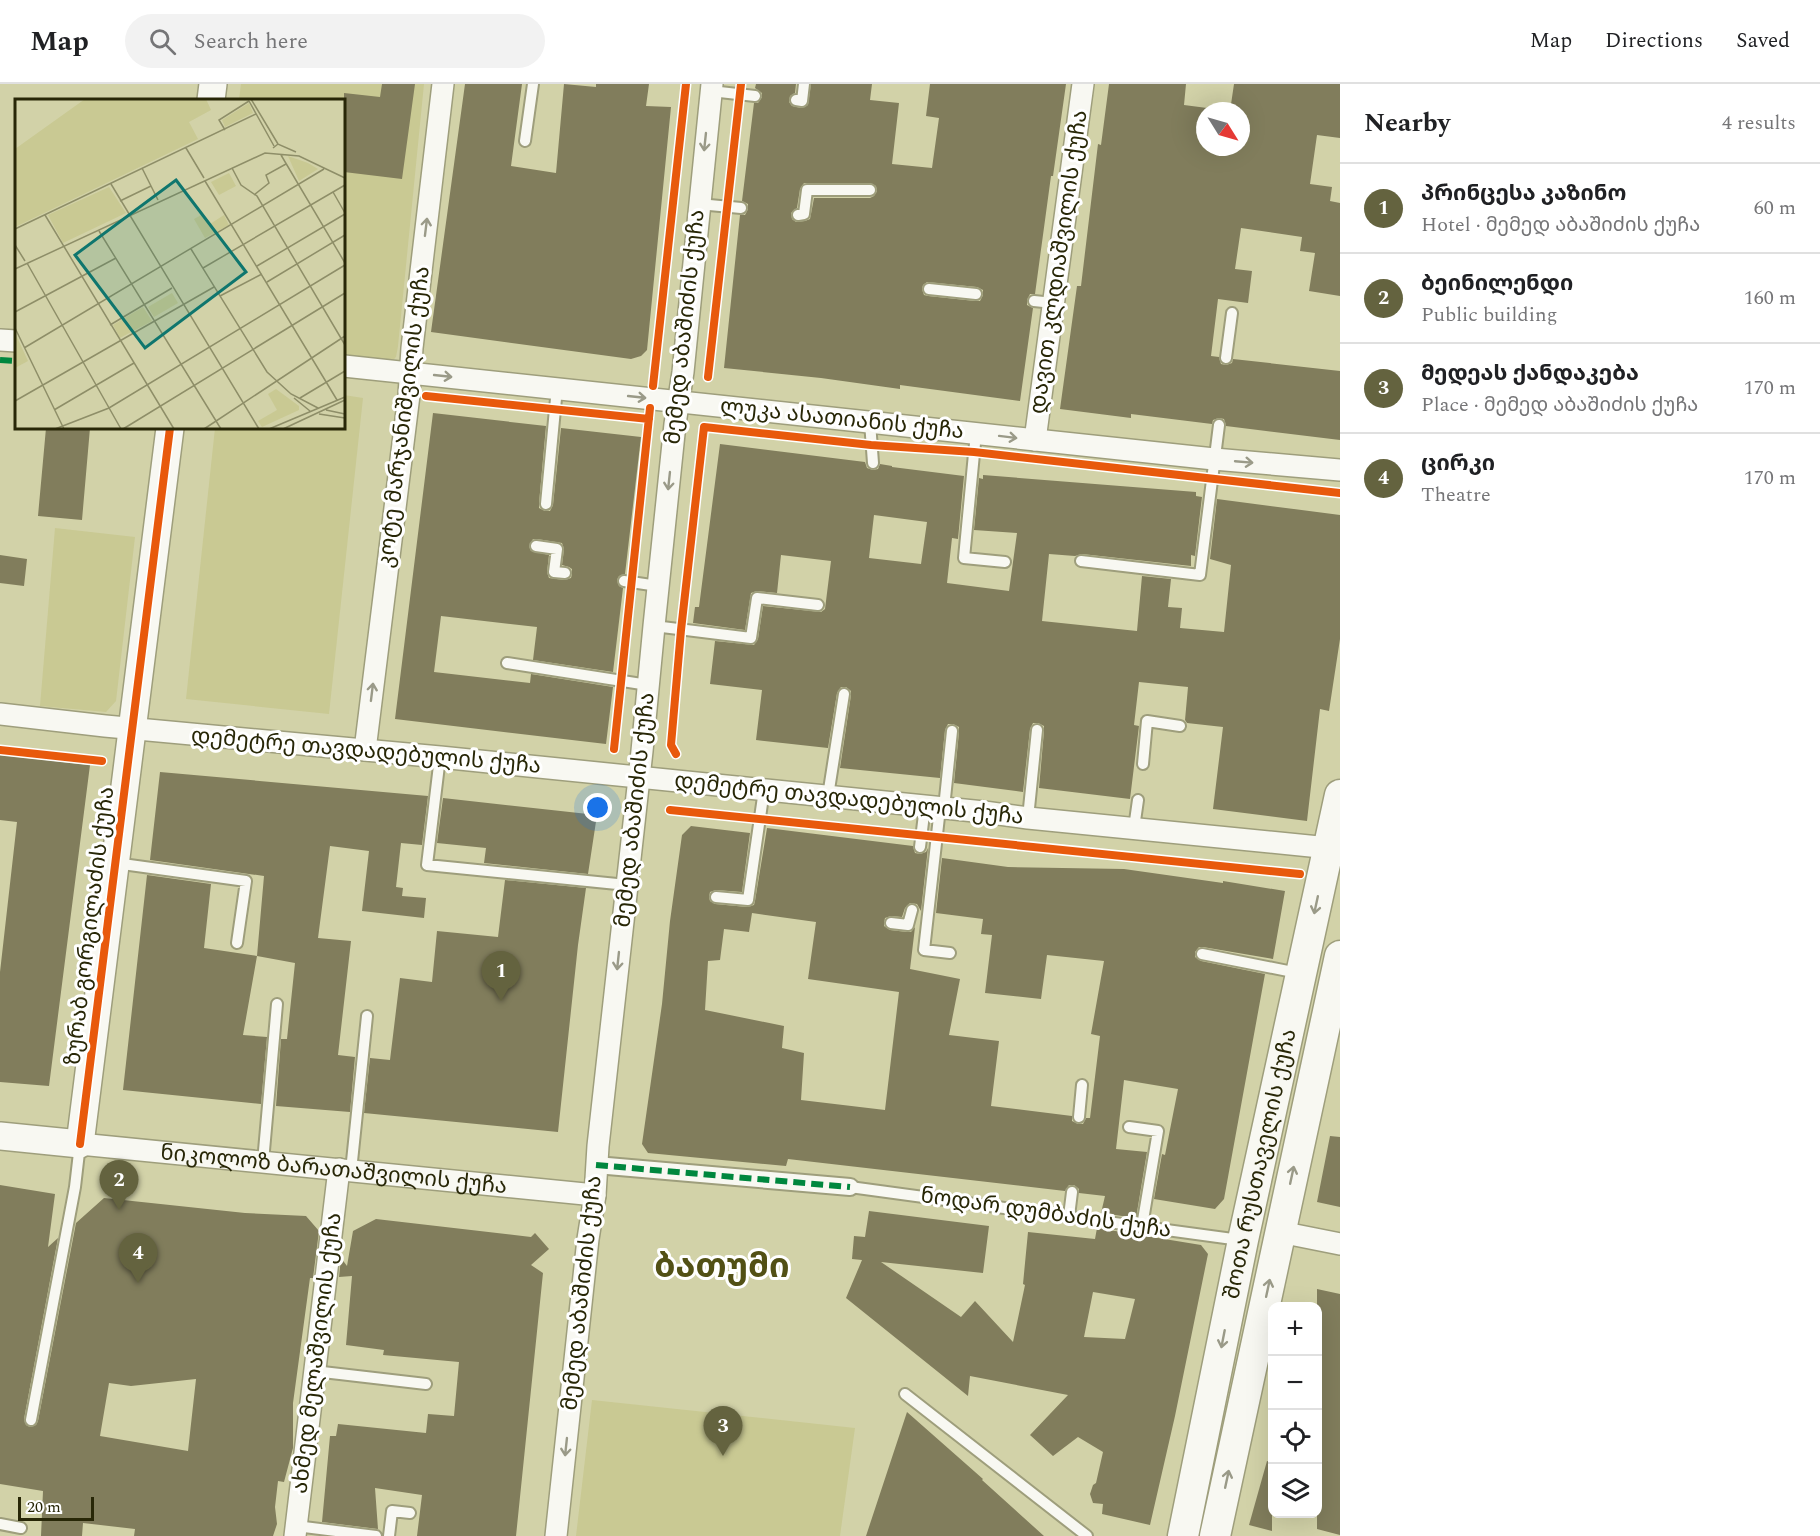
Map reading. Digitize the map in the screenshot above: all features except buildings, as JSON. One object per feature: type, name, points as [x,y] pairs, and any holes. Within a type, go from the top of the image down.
[{"type":"main road","name":"შოთა რუსთაველის ქუჩა","points":[[1183,1536],[1243,1240],[1301,974],[1334,849],[1340,795]]},
{"type":"main road","name":"შოთა რუსთაველის ქუჩა","points":[[1215,1536],[1340,956]]},
{"type":"street","points":[[211,99],[213,84]]},
{"type":"street","name":"კოტე მარჯანიშვილის ქუჩა","points":[[365,750],[411,373],[443,84]]},
{"type":"street","name":"დავით კლდიაშვილის ქუჩა","points":[[1035,440],[1043,302],[1083,84]]},
{"type":"street","name":"მემედ აბაშიძის ქუჩა","points":[[556,1536],[588,1239],[595,1195],[596,1165],[642,751],[711,87]]},
{"type":"street","points":[[0,340],[15,341]]},
{"type":"street","name":"ლუკა ასათიანის ქუჩა","points":[[345,366],[1214,459],[1340,470]]},
{"type":"street","name":"ზურაბ გორგილაძის ქუჩა","points":[[80,1144],[170,429]]},
{"type":"street","name":"დემეტრე თავდადებულის ქუჩა","points":[[0,714],[1334,849]]},
{"type":"street","name":"ნიკოლოზ ბარათაშვილის ქუჩა","points":[[0,1136],[595,1195]]},
{"type":"street","points":[[596,1165],[850,1187]]},
{"type":"street","name":"ახმედ მელაშვილის ქუჩა","points":[[296,1531],[314,1371],[345,1170]]},
{"type":"street","points":[[1280,1232],[1340,1244]]},
{"type":"lane","points":[[525,141],[533,84]]},
{"type":"lane","points":[[796,100],[802,101],[804,84]]},
{"type":"lane","points":[[711,87],[755,96]]},
{"type":"lane","points":[[798,214],[804,214],[807,190],[870,190]]},
{"type":"lane","points":[[699,204],[741,208]]},
{"type":"lane","points":[[929,289],[976,294]]},
{"type":"lane","points":[[1226,358],[1232,313]]},
{"type":"lane","points":[[546,504],[557,388]]},
{"type":"lane","points":[[870,422],[873,463]]},
{"type":"lane","points":[[1081,561],[1200,575],[1219,424]]},
{"type":"lane","points":[[975,433],[964,558],[1005,562]]},
{"type":"lane","points":[[536,546],[557,549],[554,572],[565,573]]},
{"type":"lane","points":[[624,581],[658,586]]},
{"type":"lane","points":[[654,627],[751,638],[757,598],[818,604]]},
{"type":"lane","points":[[507,663],[648,685]]},
{"type":"lane","points":[[828,796],[844,694]]},
{"type":"lane","points":[[1143,764],[1147,721],[1180,726]]},
{"type":"lane","points":[[950,953],[924,950],[936,807],[952,730]]},
{"type":"lane","points":[[1028,818],[1037,730]]},
{"type":"lane","points":[[440,757],[427,865],[627,885]]},
{"type":"lane","points":[[716,897],[748,900],[764,790]]},
{"type":"lane","points":[[1134,828],[1138,800]]},
{"type":"lane","points":[[920,847],[936,807]]},
{"type":"lane","points":[[115,863],[246,881],[237,943]]},
{"type":"lane","points":[[891,923],[908,925],[912,910]]},
{"type":"lane","points":[[1207,958],[1301,974]]},
{"type":"lane","points":[[263,1162],[277,1004]]},
{"type":"lane","points":[[345,1170],[367,1016]]},
{"type":"lane","points":[[1079,1117],[1082,1085]]},
{"type":"lane","points":[[1129,1127],[1158,1131],[1142,1226]]},
{"type":"lane","points":[[31,1420],[75,1187],[80,1144]]},
{"type":"lane","name":"ნოდარ დუმბაძის ქუჩა","points":[[850,1187],[1243,1240]]},
{"type":"lane","points":[[1069,1216],[1072,1192]]},
{"type":"lane","points":[[314,1371],[426,1384]]},
{"type":"lane","points":[[905,1394],[1087,1536]]},
{"type":"lane","points":[[389,1536],[392,1510],[410,1513]]},
{"type":"lane","points":[[0,1524],[21,1528]]},
{"type":"lane","points":[[296,1531],[376,1536]]},
{"type":"green space","points":[[241,84],[424,84],[398,346],[396,357],[390,363],[345,357],[345,99],[239,99]]},
{"type":"green space","points":[[345,395],[363,398],[329,714],[186,699],[215,429],[345,429]]},
{"type":"green space","points":[[55,528],[135,537],[116,701],[106,712],[40,706]]},
{"type":"green space","points":[[592,1400],[855,1428],[840,1536],[576,1536]]},
{"type":"marked path","points":[[0,360],[15,361]]},
{"type":"marked path","points":[[596,1165],[850,1187]]},
{"type":"cycle path","points":[[653,386],[686,84]]},
{"type":"cycle path","points":[[708,377],[741,84]]},
{"type":"cycle path","points":[[426,396],[649,419]]},
{"type":"cycle path","points":[[614,749],[650,408]]},
{"type":"cycle path","points":[[676,754],[671,745],[681,630],[704,427],[871,445],[974,452],[1340,493]]},
{"type":"cycle path","points":[[80,1144],[170,429]]},
{"type":"cycle path","points":[[0,750],[102,761]]},
{"type":"cycle path","points":[[670,810],[1300,874]]},
{"type":"place","name":"პრინცესა კაზინო","points":[[501,1001]]},
{"type":"place","name":"ბეინილენდი","points":[[119,1210]]},
{"type":"place","name":"ცირკი","points":[[138,1283]]},
{"type":"place","name":"მედეას ქანდაკება","points":[[723,1456]]},
{"type":"district","name":"ბათუმი","points":[[722,1267]]}]
